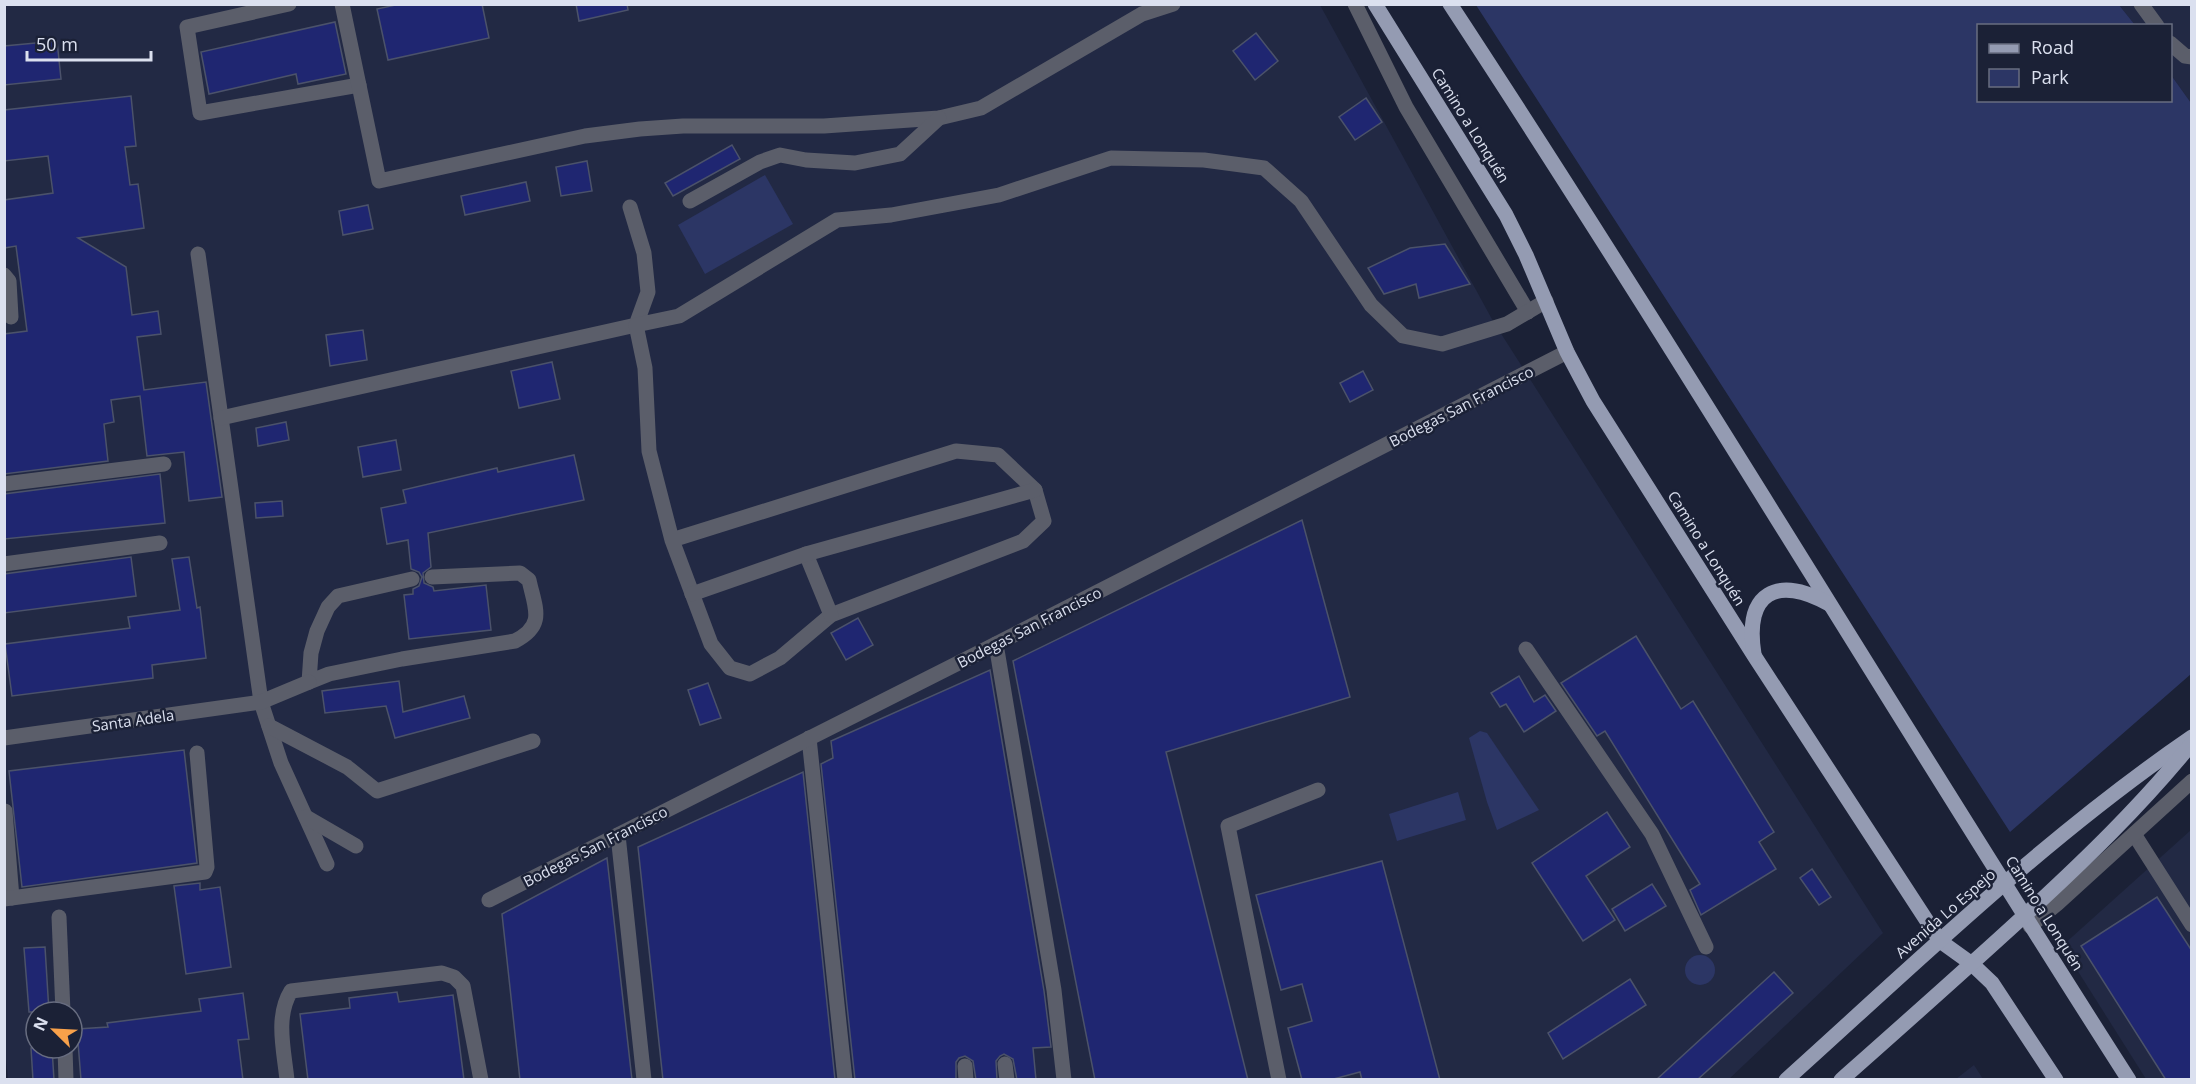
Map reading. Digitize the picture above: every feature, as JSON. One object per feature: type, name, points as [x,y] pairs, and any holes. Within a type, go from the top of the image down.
[{"type":"main road","name":"Camino a Lonquén","points":[[1375,4],[1506,215],[1567,352],[1593,401],[1755,657],[1940,941],[1972,964],[1992,983],[2051,1078]]},
{"type":"main road","name":"Camino a Lonquén","points":[[1450,4],[2129,1080]]},
{"type":"main road","points":[[1755,657],[1753,621],[1758,606],[1767,595],[1780,590],[1795,590],[1808,593],[1830,604]]},
{"type":"main road","name":"Avenida Lo Espejo","points":[[1786,1080],[2005,884],[2112,795],[2192,737]]},
{"type":"main road","points":[[1841,1080],[1972,964],[2027,921],[2128,816],[2192,743]]},
{"type":"street","points":[[289,4],[187,27],[200,113],[359,85]]},
{"type":"street","points":[[342,4],[379,181],[585,136],[640,129],[683,126],[824,126],[939,118],[981,108],[1142,14],[1173,4]]},
{"type":"street","points":[[1355,4],[1406,107],[1528,312]]},
{"type":"street","points":[[2140,4],[2155,24]]},
{"type":"street","points":[[2172,45],[2185,56],[2192,57]]},
{"type":"street","points":[[690,201],[760,162],[780,155],[806,160],[855,164],[900,154],[939,118]]},
{"type":"street","points":[[221,418],[679,316],[837,220],[891,215],[999,195],[1111,158],[1204,160],[1264,168],[1301,201],[1371,305],[1403,336],[1442,344],[1507,324],[1546,301]]},
{"type":"street","points":[[630,207],[644,253],[648,292],[636,325],[645,368],[649,452],[672,540],[692,594],[711,644],[730,668],[750,674],[780,658],[831,615],[1023,541],[1044,521],[1035,489],[998,454],[956,452],[672,540]]},
{"type":"street","points":[[198,254],[261,702],[280,764],[327,864]]},
{"type":"street","points":[[4,275],[9,281],[12,317]]},
{"type":"street","name":"Bodegas San Francisco","points":[[489,900],[1567,352]]},
{"type":"street","points":[[4,484],[164,464]]},
{"type":"street","points":[[692,594],[806,554],[1035,489]]},
{"type":"street","points":[[4,564],[160,543]]},
{"type":"street","points":[[806,554],[831,615]]},
{"type":"street","name":"Santa Adela","points":[[4,738],[261,702],[329,674],[514,641],[529,634],[534,626],[536,613],[528,580],[520,573],[432,577]]},
{"type":"street","points":[[309,682],[311,653],[317,631],[328,607],[338,596],[412,579]]},
{"type":"street","points":[[996,644],[1054,990],[1064,1080]]},
{"type":"street","points":[[1526,649],[1653,834],[1706,947]]},
{"type":"street","points":[[269,726],[347,767],[377,791],[533,741]]},
{"type":"street","points":[[809,738],[845,1080]]},
{"type":"street","points":[[5,811],[8,898],[205,872],[207,867],[197,753]]},
{"type":"street","points":[[2027,921],[2057,904],[2192,781]]},
{"type":"street","points":[[1279,1080],[1228,826],[1318,790]]},
{"type":"street","points":[[306,817],[356,846]]},
{"type":"street","points":[[2134,834],[2192,925]]},
{"type":"street","points":[[618,835],[644,1080]]},
{"type":"street","points":[[59,917],[62,1000]]},
{"type":"street","points":[[287,1080],[281,1018],[285,1000],[291,991],[442,973],[454,977],[463,986],[481,1080]]},
{"type":"street","points":[[65,1060],[66,1080]]},
{"type":"shaded area","points":[[4,5],[1320,5],[1493,321],[1883,933],[1729,1079],[8,1079],[4,1041]]},
{"type":"shaded area","points":[[2119,5],[2191,5],[2191,103],[2172,76],[2172,24],[2134,24]]},
{"type":"shaded area","points":[[2191,830],[2191,1079],[2146,1079],[2062,946]]},
{"type":"shaded area","points":[[1974,1065],[1983,1079],[1956,1079]]},
{"type":"green space","points":[[1476,5],[2119,5],[2134,24],[1977,24],[1977,102],[2172,102],[2172,76],[2191,103],[2191,674],[2010,832]]},
{"type":"green space","points":[[765,175],[793,224],[705,274],[678,225]]},
{"type":"green space","points":[[1480,731],[1487,733],[1539,810],[1497,830],[1469,738]]},
{"type":"green space","points":[[1458,792],[1466,820],[1397,841],[1389,814]]},
{"type":"green space","points":[[1700,955],[1711,959],[1715,970],[1711,981],[1700,985],[1689,981],[1685,970],[1689,959]]},
{"type":"building","points":[[400,4],[482,4],[489,38],[388,60],[377,9]]},
{"type":"building","points":[[576,4],[627,4],[628,10],[579,21]]},
{"type":"building","points":[[335,22],[346,74],[298,84],[296,74],[209,94],[201,52]]},
{"type":"building","points":[[1256,33],[1278,61],[1255,80],[1233,51]]},
{"type":"building","points":[[57,41],[61,79],[4,85],[4,46]]},
{"type":"building","points":[[131,96],[136,146],[125,147],[130,185],[138,184],[144,228],[78,238],[126,267],[132,315],[158,311],[161,334],[137,337],[144,390],[206,382],[222,497],[189,501],[184,452],[147,456],[140,396],[111,400],[114,422],[104,424],[108,461],[4,474],[4,334],[27,331],[16,246],[4,248],[4,200],[53,193],[48,156],[4,161],[4,110]]},
{"type":"building","points":[[1366,98],[1382,122],[1355,140],[1339,117]]},
{"type":"building","points":[[732,145],[740,159],[673,196],[665,183]]},
{"type":"building","points":[[587,161],[592,191],[561,196],[556,167]]},
{"type":"building","points":[[526,182],[530,201],[465,215],[461,196]]},
{"type":"building","points":[[368,205],[373,229],[343,235],[339,211]]},
{"type":"building","points":[[1445,244],[1470,284],[1419,298],[1416,284],[1384,294],[1368,268],[1410,248]]},
{"type":"building","points":[[363,330],[367,360],[330,366],[326,335]]},
{"type":"building","points":[[552,362],[560,399],[519,408],[511,371]]},
{"type":"building","points":[[1363,371],[1373,390],[1350,402],[1340,383]]},
{"type":"building","points":[[286,422],[289,440],[258,446],[256,428]]},
{"type":"building","points":[[396,440],[401,470],[363,477],[358,447]]},
{"type":"building","points":[[574,455],[584,500],[428,533],[431,567],[423,573],[424,583],[433,587],[434,591],[486,585],[491,630],[409,639],[404,595],[413,594],[413,589],[419,586],[422,577],[419,572],[411,569],[408,540],[387,544],[381,508],[406,503],[403,490],[497,468],[498,472]]},
{"type":"building","points":[[160,474],[165,523],[4,539],[4,494]]},
{"type":"building","points":[[282,501],[283,516],[256,518],[255,503]]},
{"type":"building","points":[[1302,520],[1350,697],[1166,752],[1248,1080],[1095,1080],[1013,661]]},
{"type":"building","points":[[131,557],[136,596],[4,613],[4,574]]},
{"type":"building","points":[[189,557],[197,608],[200,607],[206,658],[152,665],[153,678],[12,696],[5,644],[130,628],[128,617],[180,610],[172,559]]},
{"type":"building","points":[[858,618],[873,645],[846,660],[831,633]]},
{"type":"building","points":[[1636,636],[1681,709],[1693,701],[1774,832],[1759,842],[1776,869],[1701,915],[1690,890],[1700,884],[1605,731],[1597,736],[1561,683]]},
{"type":"building","points":[[990,670],[1044,991],[1051,1047],[1033,1048],[1036,1080],[1017,1080],[1013,1059],[1004,1054],[996,1061],[997,1080],[976,1080],[973,1061],[965,1056],[956,1062],[956,1080],[855,1080],[821,764],[833,758],[831,741]]},
{"type":"building","points":[[1519,676],[1534,702],[1545,695],[1556,711],[1524,732],[1506,704],[1500,707],[1491,693]]},
{"type":"building","points":[[399,681],[403,712],[464,696],[470,718],[395,738],[386,706],[325,713],[322,691]]},
{"type":"building","points":[[708,683],[721,718],[700,725],[688,690]]},
{"type":"building","points":[[184,750],[197,863],[22,887],[9,771]]},
{"type":"building","points":[[803,772],[835,1080],[663,1080],[638,847]]},
{"type":"building","points":[[1607,812],[1630,847],[1586,876],[1615,920],[1583,941],[1532,863]]},
{"type":"building","points":[[607,858],[632,1080],[520,1080],[502,914]]},
{"type":"building","points":[[1382,861],[1440,1080],[1362,1080],[1360,1072],[1330,1080],[1302,1080],[1288,1028],[1312,1021],[1302,984],[1281,990],[1256,895]]},
{"type":"building","points":[[1812,869],[1831,897],[1819,905],[1800,878]]},
{"type":"building","points":[[200,883],[200,890],[220,887],[231,967],[186,974],[174,886]]},
{"type":"building","points":[[1652,884],[1666,906],[1625,931],[1612,909]]},
{"type":"building","points":[[2157,897],[2192,951],[2192,1080],[2166,1080],[2081,946]]},
{"type":"building","points":[[45,947],[48,1000],[28,1000],[24,948]]},
{"type":"building","points":[[1774,972],[1793,993],[1697,1080],[1656,1080]]},
{"type":"building","points":[[1630,979],[1646,1005],[1563,1059],[1548,1033]]},
{"type":"building","points":[[397,992],[399,1002],[453,995],[464,1080],[308,1080],[300,1014],[350,1008],[349,998]]},
{"type":"building","points":[[243,993],[249,1039],[238,1040],[243,1080],[81,1080],[79,1060],[84,1060],[84,1029],[108,1027],[107,1023],[201,1011],[199,999]]},
{"type":"building","points":[[32,1060],[53,1060],[54,1080],[33,1080]]}]
